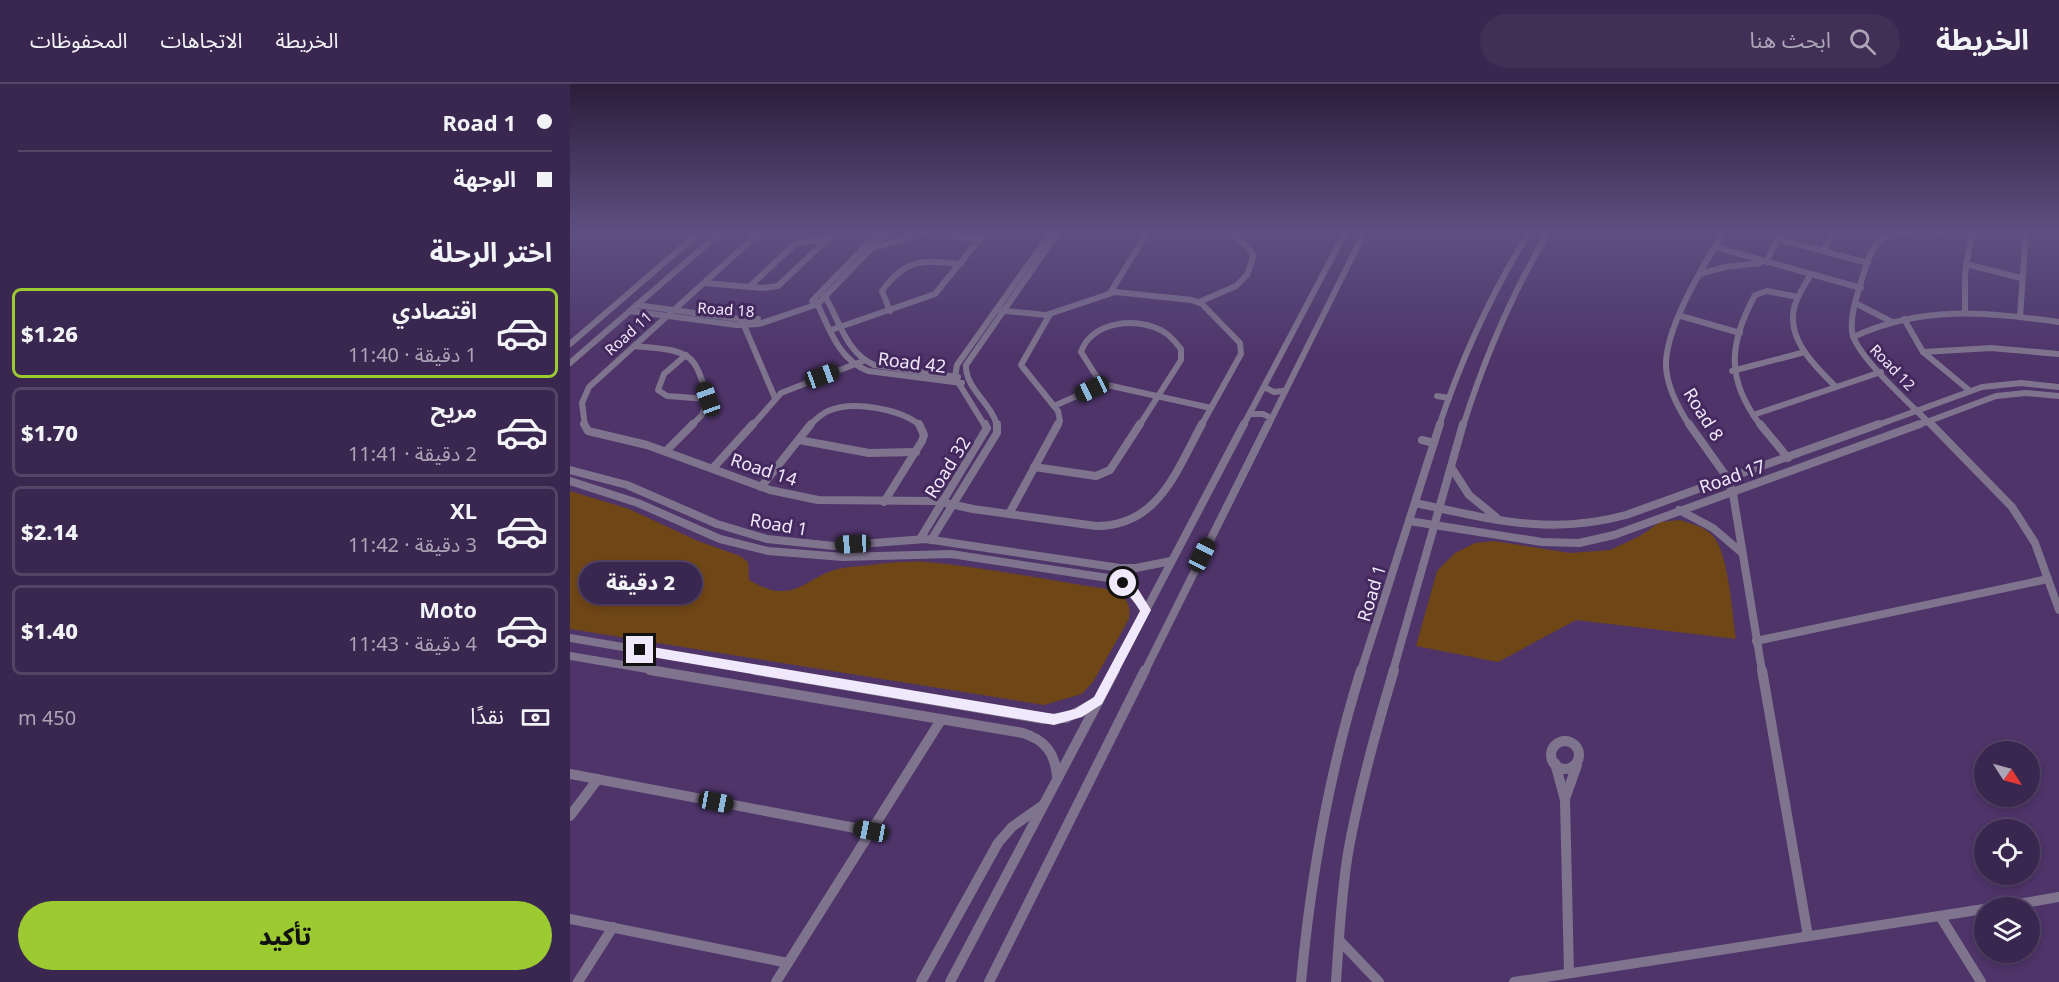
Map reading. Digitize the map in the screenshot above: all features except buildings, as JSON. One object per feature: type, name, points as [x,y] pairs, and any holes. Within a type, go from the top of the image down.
[{"type":"street","points":[[570,363],[675,273]]},
{"type":"street","name":"Road 11","points":[[583,414],[581,402],[585,392],[715,273]]},
{"type":"street","points":[[749,287],[764,273]]},
{"type":"street","points":[[704,283],[770,288],[782,284],[793,273]]},
{"type":"street","points":[[824,295],[843,273]]},
{"type":"street","points":[[824,295],[847,273]]},
{"type":"street","points":[[890,311],[882,291],[898,273]]},
{"type":"street","points":[[831,330],[935,294],[953,273]]},
{"type":"street","points":[[957,380],[957,365],[1022,273]]},
{"type":"street","points":[[970,382],[965,372],[966,365],[1030,273]]},
{"type":"street","points":[[1110,292],[1122,273]]},
{"type":"street","points":[[996,310],[1050,314],[1110,292],[1199,302],[1236,286],[1247,273]]},
{"type":"street","points":[[950,982],[1324,273]]},
{"type":"street","points":[[989,982],[1344,273]]},
{"type":"street","name":"Road 1","points":[[1300,982],[1310,896],[1329,784],[1346,720],[1449,398],[1484,314],[1507,273]]},
{"type":"street","points":[[1336,982],[1344,887],[1361,794],[1377,729],[1480,373],[1499,322],[1526,273]]},
{"type":"street","points":[[1700,274],[1704,273]]},
{"type":"street","points":[[1807,273],[1861,288]]},
{"type":"street","name":"Road 12","points":[[1865,273],[1852,324],[1853,338],[1864,356],[2012,507],[2035,543],[2059,610]]},
{"type":"street","points":[[1965,312],[1966,273]]},
{"type":"street","points":[[2001,273],[2021,278]]},
{"type":"street","points":[[2020,317],[2022,273]]},
{"type":"street","points":[[570,344],[653,274],[670,277]]},
{"type":"street","name":"Road 8","points":[[1700,274],[1681,316],[1667,356],[1669,385],[1683,413],[1727,477],[1732,493],[1808,936]]},
{"type":"street","points":[[1811,274],[1798,297],[1793,322],[1805,352],[1836,387]]},
{"type":"street","points":[[1788,458],[1740,396],[1732,371],[1734,351],[1755,295],[1774,291],[1798,297]]},
{"type":"street","name":"Road 18","points":[[630,311],[743,322],[767,321],[817,301],[824,295]]},
{"type":"street","name":"Road 42","points":[[824,295],[853,352],[863,361],[874,365],[970,382]]},
{"type":"street","name":"Road 42","points":[[817,301],[845,357],[852,365],[868,371],[957,380]]},
{"type":"street","name":"Road 14","points":[[583,414],[585,427],[594,434],[666,451],[761,487],[818,500],[943,502],[1096,526],[1122,523],[1155,504],[1162,495],[1241,354],[1242,346],[1199,302]]},
{"type":"street","points":[[1857,304],[1892,322]]},
{"type":"street","name":"Road 18","points":[[636,306],[743,322]]},
{"type":"street","points":[[1853,338],[1871,328],[1933,314],[1965,312],[2059,322]]},
{"type":"street","points":[[1009,514],[1060,420],[1060,414],[1022,365],[1023,358],[1050,314]]},
{"type":"street","points":[[1681,316],[1740,333]]},
{"type":"street","points":[[1904,319],[1923,352],[1970,391]]},
{"type":"street","points":[[743,322],[775,398]]},
{"type":"street","points":[[1034,467],[1088,476],[1110,470],[1181,360],[1183,353],[1166,333],[1155,328],[1113,325],[1100,328],[1088,336],[1081,352],[1102,385]]},
{"type":"street","points":[[634,346],[686,355],[695,364],[708,399],[702,415],[666,451]]},
{"type":"street","points":[[1923,352],[1990,348],[2059,354]]},
{"type":"street","points":[[1732,371],[1805,352]]},
{"type":"street","points":[[686,355],[664,374],[658,390],[667,396],[708,399]]},
{"type":"street","points":[[713,468],[775,398],[788,389],[863,361]]},
{"type":"street","points":[[1753,415],[1881,372]]},
{"type":"street","name":"Road 32","points":[[920,539],[987,428],[957,380]]},
{"type":"street","name":"Road 32","points":[[931,540],[997,433],[998,426],[993,413],[970,382]]},
{"type":"street","name":"Road 17","points":[[1415,503],[1544,527],[1588,526],[1608,522],[1727,477],[1788,458],[1970,391],[2007,383],[2059,387]]},
{"type":"street","points":[[1054,406],[1102,385],[1211,408]]},
{"type":"street","points":[[1263,387],[1274,392],[1283,392]]},
{"type":"street","name":"Road 17","points":[[1409,521],[1542,542],[1579,543],[1614,535],[1996,396],[2026,393],[2059,396]]},
{"type":"street","points":[[1437,396],[1449,398]]},
{"type":"street","points":[[761,487],[817,417],[826,411],[851,406],[914,418],[924,428],[924,436],[916,452],[884,502]]},
{"type":"street","points":[[1250,414],[1263,414],[1271,417]]},
{"type":"street","points":[[799,440],[869,453],[916,452]]},
{"type":"street","points":[[1422,440],[1434,443]]},
{"type":"street","points":[[1451,467],[1468,495],[1499,520]]},
{"type":"street","name":"Road 1","points":[[570,470],[627,486],[717,524],[767,539],[834,546],[920,539],[1120,568],[1136,568],[1172,561]]},
{"type":"street","name":"Road 1","points":[[570,482],[627,499],[706,534],[751,548],[822,557],[951,554],[1108,578],[1129,587],[1146,610]]},
{"type":"street","points":[[1679,510],[1713,528],[1741,552]]},
{"type":"street","points":[[1756,641],[2048,579]]},
{"type":"street","points":[[570,638],[1043,719],[1072,716],[1098,700]]},
{"type":"street","points":[[570,656],[1035,736],[1046,744],[1053,754],[1057,766],[1057,780]]},
{"type":"street","points":[[776,982],[941,720]]},
{"type":"street","points":[[1565,800],[1579,754],[1577,749],[1567,742],[1553,746],[1551,756],[1565,800],[1569,973]]},
{"type":"street","points":[[1555,763],[1566,769],[1577,765]]},
{"type":"street","points":[[570,774],[871,831]]},
{"type":"street","points":[[570,816],[598,779]]},
{"type":"street","points":[[921,982],[998,843],[1012,827],[1044,805]]},
{"type":"street","points":[[2040,900],[2059,897]]},
{"type":"street","points":[[1514,982],[1974,911]]},
{"type":"street","points":[[1940,916],[1981,982]]},
{"type":"street","points":[[570,919],[788,963]]},
{"type":"street","points":[[578,982],[613,927]]},
{"type":"street","points":[[1339,940],[1379,982]]},
{"type":"shaded area","points":[[570,491],[629,509],[698,541],[740,556],[748,562],[749,580],[766,588],[780,591],[792,590],[835,570],[850,567],[899,562],[928,562],[1113,590],[1127,602],[1129,619],[1093,682],[1082,694],[1044,705],[570,629]]},
{"type":"shaded area","points":[[1680,520],[1705,530],[1713,536],[1718,545],[1726,570],[1736,639],[1576,620],[1498,662],[1416,646],[1437,571],[1455,553],[1475,543],[1494,541],[1570,553],[1610,550],[1640,536],[1660,522]]},
{"type":"route","points":[[640,650],[1043,719],[1054,719],[1078,714],[1098,700],[1146,610],[1134,592],[1123,583]]}]
